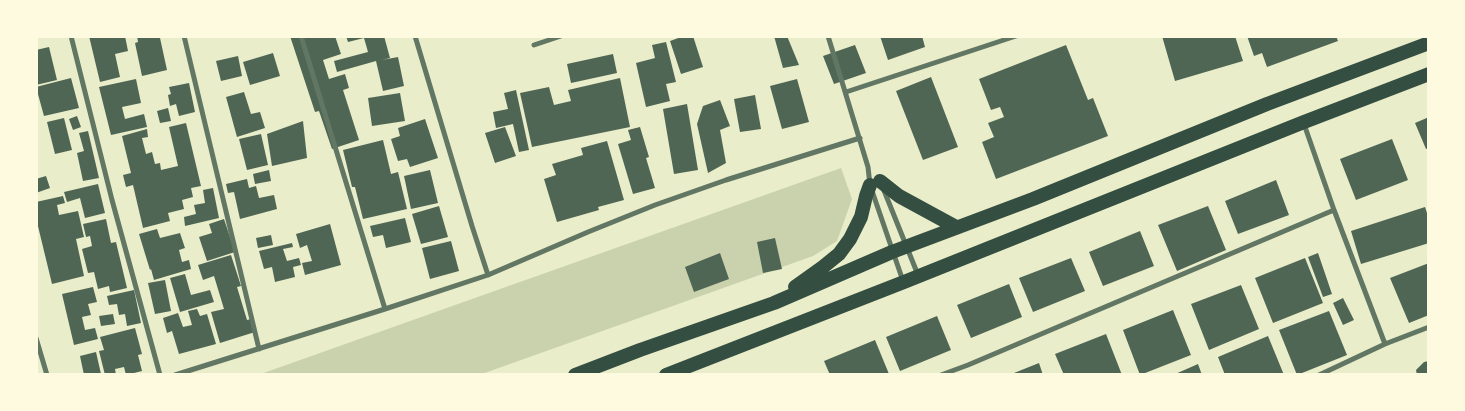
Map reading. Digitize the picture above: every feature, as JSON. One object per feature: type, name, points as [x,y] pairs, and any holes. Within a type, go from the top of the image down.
[{"type":"highway","points":[[575,375],[774,302],[892,252],[1033,199],[1267,104],[1429,43]]},
{"type":"highway","points":[[666,375],[1429,74]]},
{"type":"highway","points":[[774,302],[839,254],[850,239],[861,217],[866,196],[875,183],[956,228]]},
{"type":"street","points":[[71,36],[112,200],[160,375]]},
{"type":"street","points":[[184,36],[259,349]]},
{"type":"street","points":[[301,36],[385,309]]},
{"type":"street","points":[[415,36],[488,275]]},
{"type":"street","points":[[534,45],[561,36]]},
{"type":"street","points":[[828,36],[868,167],[918,276]]},
{"type":"street","points":[[846,92],[1016,36]]},
{"type":"street","points":[[1304,122],[1334,210],[1385,344]]},
{"type":"street","points":[[175,375],[488,275],[656,205],[726,180],[860,138]]},
{"type":"street","points":[[868,167],[875,183],[892,252],[904,282]]},
{"type":"street","points":[[941,375],[1334,210]]},
{"type":"street","points":[[1319,375],[1385,344],[1429,327]]},
{"type":"street","points":[[36,338],[47,375]]},
{"type":"green space","points":[[841,168],[852,199],[837,241],[813,256],[479,375],[258,375]]},
{"type":"building","points":[[89,36],[125,36],[128,51],[115,54],[120,77],[100,82]]},
{"type":"building","points":[[137,36],[163,36],[160,38],[167,70],[142,76],[135,43],[138,42]]},
{"type":"building","points":[[290,36],[335,36],[341,54],[323,60],[329,79],[345,74],[349,88],[343,90],[359,140],[332,149],[319,111],[315,112]]},
{"type":"building","points":[[346,36],[384,36],[390,58],[382,60],[398,57],[404,86],[383,91],[376,61],[337,72],[334,61],[368,52],[364,38],[348,42]]},
{"type":"building","points":[[684,36],[693,36],[703,67],[681,74],[670,41]]},
{"type":"building","points":[[774,36],[787,36],[799,65],[783,68]]},
{"type":"building","points":[[880,36],[922,36],[925,47],[888,60]]},
{"type":"building","points":[[1162,36],[1235,36],[1243,61],[1175,81]]},
{"type":"building","points":[[1247,36],[1336,36],[1338,41],[1267,67],[1262,53],[1254,56]]},
{"type":"building","points":[[666,42],[676,82],[666,84],[670,101],[646,107],[636,63],[655,58],[652,45]]},
{"type":"building","points":[[855,45],[866,73],[834,84],[823,56]]},
{"type":"building","points":[[1066,45],[1088,100],[1093,98],[1108,136],[996,179],[982,142],[994,137],[988,123],[1004,117],[1000,107],[991,110],[979,79]]},
{"type":"building","points":[[49,47],[57,80],[36,85],[36,50]]},
{"type":"building","points":[[273,53],[280,76],[250,85],[243,62]]},
{"type":"building","points":[[613,54],[617,73],[571,83],[567,64]]},
{"type":"building","points":[[238,56],[242,76],[221,81],[216,61]]},
{"type":"building","points":[[931,77],[958,147],[923,160],[896,91]]},
{"type":"building","points":[[71,78],[79,108],[44,116],[36,87]]},
{"type":"building","points":[[620,78],[630,127],[532,147],[520,93],[549,87],[554,105],[571,101],[568,90]]},
{"type":"building","points":[[136,79],[141,103],[122,107],[125,119],[144,114],[147,127],[111,135],[99,87]]},
{"type":"building","points":[[797,79],[809,122],[782,129],[770,86]]},
{"type":"building","points":[[189,83],[195,112],[179,116],[176,104],[170,106],[168,95],[171,94],[169,87]]},
{"type":"building","points":[[516,90],[529,150],[519,152],[513,124],[496,128],[493,112],[508,109],[504,93]]},
{"type":"building","points":[[244,92],[251,114],[260,112],[265,128],[237,137],[226,97]]},
{"type":"building","points":[[400,93],[405,121],[372,126],[368,98]]},
{"type":"building","points":[[755,95],[761,129],[740,132],[734,99]]},
{"type":"building","points":[[720,100],[730,126],[720,130],[726,163],[708,173],[697,124],[703,106]]},
{"type":"building","points":[[687,104],[698,170],[674,174],[663,109]]},
{"type":"building","points":[[168,108],[171,121],[160,123],[157,111]]},
{"type":"building","points":[[77,116],[81,127],[73,130],[69,119]]},
{"type":"building","points":[[1429,117],[1429,148],[1426,149],[1415,123]]},
{"type":"building","points":[[64,118],[72,150],[55,154],[47,122]]},
{"type":"building","points":[[425,119],[438,158],[410,167],[407,159],[398,161],[391,139],[400,136],[398,128]]},
{"type":"building","points":[[303,121],[307,158],[272,166],[267,134]]},
{"type":"building","points":[[186,123],[201,186],[191,188],[193,197],[182,200],[184,209],[168,213],[170,221],[143,228],[133,185],[126,187],[123,175],[131,173],[122,136],[147,129],[148,137],[142,138],[146,154],[152,152],[155,164],[160,163],[161,170],[178,166],[169,127]]},
{"type":"building","points":[[505,127],[516,156],[495,163],[485,133]]},
{"type":"building","points":[[640,127],[649,157],[646,158],[655,188],[633,194],[618,144],[631,140],[628,130]]},
{"type":"building","points":[[88,131],[99,178],[83,181],[77,153],[84,151],[79,133]]},
{"type":"building","points":[[261,134],[268,165],[247,170],[239,139]]},
{"type":"building","points":[[1392,139],[1408,180],[1356,200],[1340,159]]},
{"type":"building","points":[[383,140],[391,174],[398,172],[407,209],[363,219],[355,187],[352,187],[343,150]]},
{"type":"building","points":[[607,141],[624,200],[598,207],[599,210],[557,222],[544,179],[556,175],[552,164],[583,155],[581,148]]},
{"type":"building","points":[[269,170],[271,181],[255,184],[253,174]]},
{"type":"building","points":[[430,170],[438,203],[411,209],[404,176]]},
{"type":"building","points":[[46,176],[50,188],[36,193],[36,179]]},
{"type":"building","points":[[247,179],[249,188],[256,186],[259,198],[274,195],[277,209],[240,219],[234,192],[228,193],[226,184]]},
{"type":"building","points":[[1276,180],[1289,215],[1238,234],[1225,201]]},
{"type":"building","points":[[98,184],[105,213],[85,218],[80,198],[67,202],[64,192]]},
{"type":"building","points":[[213,188],[219,218],[185,226],[184,217],[196,214],[194,205],[205,203],[203,190]]},
{"type":"building","points":[[63,196],[65,203],[57,205],[59,215],[78,211],[84,237],[76,239],[84,276],[52,284],[36,218],[36,202]]},
{"type":"building","points":[[439,206],[448,237],[421,244],[412,214]]},
{"type":"building","points":[[1208,206],[1226,250],[1177,271],[1158,225]]},
{"type":"building","points":[[1425,207],[1429,219],[1429,243],[1361,264],[1351,231]]},
{"type":"building","points":[[405,218],[411,242],[386,248],[383,235],[373,237],[370,226]]},
{"type":"building","points":[[106,219],[111,243],[116,242],[127,288],[110,292],[109,286],[98,289],[94,272],[88,273],[82,249],[92,246],[90,236],[86,237],[83,224]]},
{"type":"building","points":[[224,219],[235,252],[207,261],[199,237],[212,233],[209,224]]},
{"type":"building","points":[[330,224],[341,265],[305,275],[302,263],[312,261],[307,245],[300,248],[296,234]]},
{"type":"building","points":[[157,229],[160,238],[180,233],[185,248],[179,250],[182,262],[189,260],[191,269],[154,280],[139,234]]},
{"type":"building","points":[[1140,231],[1154,266],[1103,286],[1089,252]]},
{"type":"building","points":[[271,235],[273,245],[258,248],[256,238]]},
{"type":"building","points":[[775,238],[782,269],[763,273],[757,242]]},
{"type":"building","points":[[451,241],[459,271],[430,279],[422,248]]},
{"type":"building","points":[[292,243],[293,247],[283,249],[287,261],[299,258],[301,265],[293,267],[295,277],[275,282],[272,267],[264,269],[259,251]]},
{"type":"building","points":[[720,253],[729,279],[694,292],[685,267]]},
{"type":"building","points":[[1318,253],[1332,294],[1323,297],[1308,257]]},
{"type":"building","points":[[231,255],[241,286],[237,287],[247,320],[251,319],[255,332],[220,343],[211,312],[224,309],[214,276],[203,280],[198,265]]},
{"type":"building","points":[[1071,258],[1085,291],[1033,312],[1019,278]]},
{"type":"building","points":[[1305,258],[1323,303],[1273,323],[1255,278]]},
{"type":"building","points":[[1429,263],[1429,315],[1409,323],[1390,278]]},
{"type":"building","points":[[185,274],[191,295],[210,290],[214,302],[180,312],[170,278]]},
{"type":"building","points":[[165,280],[171,311],[155,314],[148,283]]},
{"type":"building","points":[[1009,284],[1022,317],[971,338],[957,305]]},
{"type":"building","points":[[1241,285],[1259,329],[1209,350],[1191,304]]},
{"type":"building","points":[[93,287],[97,302],[88,304],[91,315],[82,317],[85,330],[95,328],[98,339],[74,345],[62,294]]},
{"type":"building","points":[[134,290],[141,323],[127,326],[125,314],[119,315],[117,304],[109,305],[107,296]]},
{"type":"building","points":[[1343,298],[1354,320],[1343,325],[1333,303]]},
{"type":"building","points":[[197,309],[200,316],[207,314],[216,344],[179,354],[172,331],[167,333],[163,318],[178,313],[183,327],[192,325],[188,311]]},
{"type":"building","points":[[1173,310],[1191,355],[1140,375],[1123,330]]},
{"type":"building","points":[[1329,311],[1347,355],[1297,375],[1279,330]]},
{"type":"building","points":[[113,314],[115,324],[101,326],[99,316]]},
{"type":"building","points":[[937,316],[951,350],[900,371],[886,337]]},
{"type":"building","points":[[135,328],[142,354],[138,355],[142,371],[126,375],[124,367],[115,369],[116,375],[105,375],[99,351],[104,350],[100,337]]},
{"type":"building","points":[[1106,334],[1122,375],[1064,375],[1055,354]]},
{"type":"building","points":[[1268,336],[1284,375],[1225,375],[1218,357]]},
{"type":"building","points":[[875,340],[889,374],[830,375],[824,361]]},
{"type":"building","points":[[96,352],[101,374],[84,375],[80,356]]},
{"type":"building","points":[[1429,361],[1429,375],[1417,375],[1416,370],[1424,362]]},
{"type":"building","points":[[1039,363],[1043,375],[1009,375]]},
{"type":"building","points":[[1198,364],[1202,375],[1173,375]]}]
